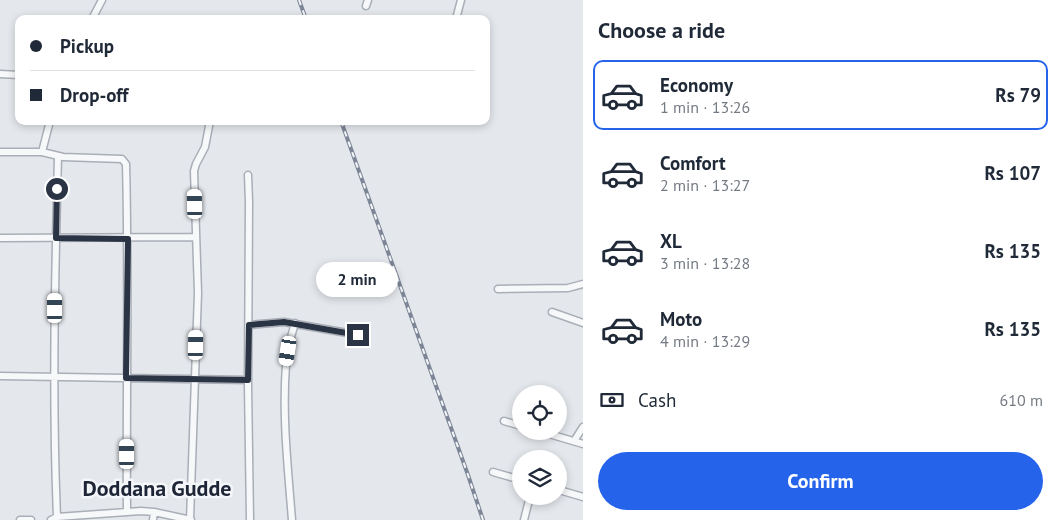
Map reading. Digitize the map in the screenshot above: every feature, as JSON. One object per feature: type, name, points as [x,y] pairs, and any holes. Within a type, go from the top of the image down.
[{"type":"street","points":[[94,15],[102,0]]},
{"type":"street","points":[[457,15],[461,0]]},
{"type":"street","points":[[0,74],[15,75]]},
{"type":"street","points":[[42,152],[49,125]]},
{"type":"street","points":[[58,156],[54,519],[127,512],[154,512],[190,520],[198,293],[194,171],[205,147],[209,125]]},
{"type":"street","points":[[0,152],[42,152],[58,156],[122,159],[125,161],[128,239],[127,512]]},
{"type":"street","points":[[248,175],[250,520]]},
{"type":"street","points":[[0,238],[196,238]]},
{"type":"street","points":[[498,289],[568,288],[583,284]]},
{"type":"street","points":[[552,312],[583,323]]},
{"type":"street","points":[[249,325],[295,323],[358,335]]},
{"type":"street","points":[[292,520],[286,449],[286,364],[295,323]]},
{"type":"street","points":[[0,376],[248,380]]},
{"type":"street","points":[[504,421],[512,423]]},
{"type":"street","points":[[574,442],[583,427]]},
{"type":"street","points":[[567,440],[583,444]]},
{"type":"street","points":[[494,472],[512,477]]},
{"type":"street","points":[[567,492],[583,497]]},
{"type":"street","points":[[524,520],[528,505]]},
{"type":"street","points":[[153,520],[154,512]]},
{"type":"street","points":[[20,520],[31,520]]},
{"type":"railway","points":[[299,0],[305,15]]},
{"type":"railway","points":[[342,125],[483,520]]},
{"type":"district","name":"Doddana Gudde","points":[[157,488]]},
{"type":"route","points":[[57,189],[56,238],[128,239],[126,378],[248,380],[249,325],[284,322],[358,335]]}]
